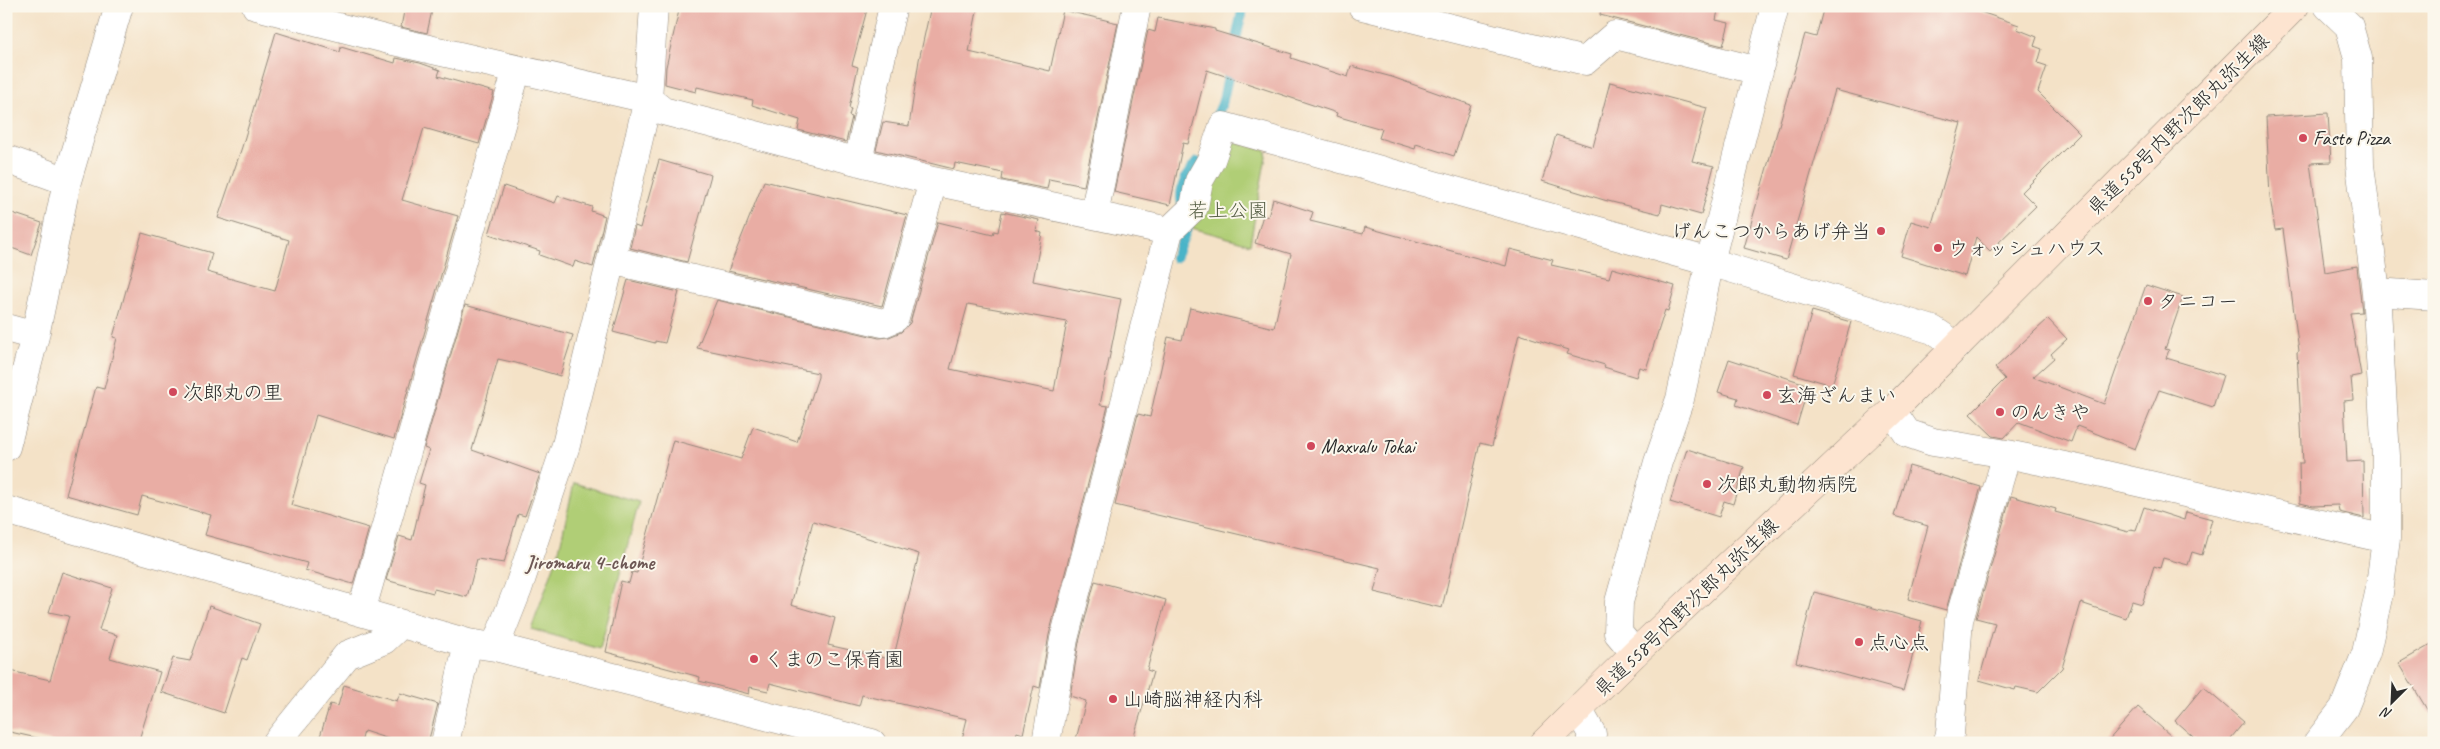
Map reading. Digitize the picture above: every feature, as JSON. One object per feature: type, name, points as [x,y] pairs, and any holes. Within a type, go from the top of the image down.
[{"type":"main road","name":"県道558号内野次郎丸弥生線","points":[[1544,743],[1579,711],[1634,653],[1892,411],[2296,6]]},
{"type":"street","points":[[6,447],[35,336],[67,181],[119,6]]},
{"type":"street","points":[[256,6],[389,40],[648,99],[663,111],[934,180],[1094,214],[1180,220]]},
{"type":"street","points":[[495,647],[518,589],[566,445],[648,99],[654,6]]},
{"type":"street","points":[[858,162],[893,6]]},
{"type":"street","points":[[1094,214],[1137,6]]},
{"type":"street","points":[[1362,6],[1585,62],[1615,35],[1759,71]]},
{"type":"street","points":[[1634,653],[1618,633],[1619,602],[1658,462],[1680,399],[1710,262],[1775,6]]},
{"type":"street","points":[[2317,743],[2344,708],[2366,653],[2379,593],[2386,539],[2386,456],[2376,292],[2360,165],[2358,58],[2349,26],[2328,6]]},
{"type":"street","points":[[361,612],[517,69]]},
{"type":"street","points":[[1046,743],[1064,639],[1180,220],[1211,160],[1223,126],[1710,262],[1933,330],[1957,346]]},
{"type":"street","points":[[6,159],[67,181]]},
{"type":"street","points":[[611,260],[883,323],[894,318],[934,180]]},
{"type":"street","points":[[2376,292],[2434,296]]},
{"type":"street","points":[[6,328],[35,336]]},
{"type":"street","points":[[1892,411],[1907,433],[1933,442],[2007,454],[2386,539]]},
{"type":"street","points":[[1947,743],[1950,734],[1959,620],[2007,454]]},
{"type":"street","points":[[6,510],[468,643],[495,647],[872,743]]},
{"type":"street","points":[[276,743],[347,655],[384,640],[401,624]]},
{"type":"street","points":[[445,743],[468,643]]},
{"type":"street","points":[[1579,711],[1592,734],[1590,743]]},
{"type":"green space","name":"若上公園","points":[[1224,139],[1267,151],[1250,244],[1192,228]]},
{"type":"green space","points":[[574,483],[639,502],[600,649],[531,629],[558,555]]},
{"type":"building","points":[[405,6],[433,6],[427,33],[401,27]]},
{"type":"building","points":[[680,6],[868,6],[852,65],[858,67],[849,108],[851,109],[849,116],[852,117],[846,142],[798,130],[800,120],[752,105],[753,100],[697,87],[696,92],[665,84],[666,67]]},
{"type":"building","points":[[931,6],[978,6],[969,52],[1050,71],[1063,10],[1118,23],[1084,186],[1049,179],[1047,189],[1002,180],[1003,173],[955,163],[954,169],[876,150],[883,122],[909,126],[919,60]]},
{"type":"building","points":[[1601,6],[1719,6],[1716,20],[1729,23],[1723,46],[1600,15]]},
{"type":"building","points":[[1824,6],[1963,6],[2019,25],[2017,29],[2037,37],[2034,46],[2042,49],[2038,63],[2047,66],[2038,92],[2080,134],[2022,192],[2036,206],[1990,251],[1976,237],[1965,276],[1901,256],[1911,221],[1931,227],[1961,123],[1835,90],[1786,260],[1744,248],[1805,34],[1816,37]]},
{"type":"building","points":[[1158,18],[1215,29],[1215,31],[1292,54],[1291,58],[1348,77],[1351,66],[1392,77],[1471,105],[1454,156],[1416,144],[1415,149],[1379,138],[1382,129],[1336,116],[1337,113],[1207,70],[1188,144],[1183,143],[1170,205],[1114,192],[1148,30],[1155,32]]},
{"type":"building","points":[[276,32],[340,52],[341,47],[395,63],[396,58],[420,63],[440,70],[438,76],[494,92],[479,144],[424,128],[402,200],[458,216],[394,439],[316,415],[291,505],[369,528],[353,584],[305,570],[307,563],[205,535],[211,515],[142,496],[137,515],[66,495],[96,387],[104,389],[117,338],[113,337],[142,233],[212,253],[207,272],[275,291],[289,240],[218,218],[242,147]]},
{"type":"building","points":[[1610,82],[1707,108],[1692,161],[1714,166],[1701,215],[1662,204],[1660,214],[1604,200],[1542,181],[1556,135],[1593,147]]},
{"type":"building","points":[[2328,113],[2331,162],[2310,163],[2325,272],[2357,266],[2362,312],[2350,313],[2361,375],[2351,377],[2353,400],[2344,401],[2347,462],[2363,461],[2364,518],[2339,512],[2338,505],[2313,506],[2300,503],[2299,463],[2303,463],[2297,352],[2299,351],[2283,229],[2275,230],[2270,197],[2266,117]]},
{"type":"building","points":[[659,160],[711,175],[687,262],[630,248],[635,226],[640,228]]},
{"type":"building","points":[[764,181],[907,215],[882,306],[728,271]]},
{"type":"building","points":[[504,186],[555,203],[558,196],[592,207],[591,211],[605,216],[593,267],[575,261],[573,267],[539,255],[540,251],[489,234]]},
{"type":"building","name":"Maxvalu Tokai","points":[[1273,199],[1313,212],[1310,221],[1363,234],[1365,227],[1506,266],[1510,249],[1553,260],[1551,265],[1609,278],[1612,268],[1675,286],[1668,311],[1665,310],[1646,369],[1639,367],[1636,377],[1604,367],[1605,365],[1567,354],[1569,350],[1519,334],[1492,446],[1480,443],[1442,608],[1374,592],[1380,568],[1115,505],[1138,414],[1150,417],[1168,337],[1182,340],[1190,308],[1274,328],[1291,254],[1255,243],[1263,215],[1268,217]]},
{"type":"building","points":[[6,211],[42,223],[31,255],[6,246]]},
{"type":"building","points":[[1002,212],[1039,220],[1036,231],[1042,233],[1033,281],[1121,299],[1100,405],[1108,406],[1049,635],[1040,688],[1034,686],[1023,734],[1017,732],[1014,743],[961,743],[967,719],[862,695],[859,706],[770,683],[768,691],[750,687],[749,694],[699,681],[700,677],[606,652],[621,581],[629,583],[632,572],[637,573],[673,440],[741,459],[753,427],[797,442],[818,377],[818,373],[697,348],[717,300],[879,338],[889,337],[901,332],[910,323],[938,222],[993,235],[994,231],[998,232]],"holes":[[[968,304],[1067,322],[1054,391],[950,369]],[[813,521],[919,554],[893,660],[828,645],[835,618],[791,605]]]},
{"type":"building","points":[[628,280],[679,292],[665,343],[655,341],[655,343],[613,332]]},
{"type":"building","points":[[2146,285],[2183,297],[2165,349],[2169,350],[2166,358],[2223,375],[2213,407],[2159,390],[2135,449],[2077,426],[2071,442],[2019,422],[2004,438],[1993,436],[1970,414],[2005,379],[1995,368],[2048,319],[2067,339],[2051,354],[2054,358],[2033,377],[2104,404]]},
{"type":"building","points":[[465,305],[573,335],[560,376],[498,359],[472,450],[540,474],[525,516],[518,514],[504,563],[477,559],[467,597],[434,589],[433,593],[386,580],[399,536],[412,540],[425,485],[419,483],[429,450],[424,448]]},
{"type":"building","points":[[1812,311],[1851,322],[1832,385],[1794,374]]},
{"type":"building","name":"玄海ざんまい","points":[[1729,359],[1809,385],[1797,425],[1736,405],[1738,398],[1718,392]]},
{"type":"building","name":"次郎丸動物病院","points":[[1687,449],[1744,467],[1733,504],[1724,501],[1719,517],[1670,502]]},
{"type":"building","points":[[1909,466],[1981,487],[1946,610],[1908,599],[1928,526],[1894,516]]},
{"type":"building","points":[[2011,496],[2056,509],[2055,512],[2128,532],[2130,529],[2136,530],[2144,507],[2184,520],[2186,512],[2212,519],[2202,555],[2192,552],[2188,565],[2163,558],[2160,568],[2154,566],[2142,604],[2132,601],[2126,618],[2081,603],[2062,668],[2038,692],[2016,687],[2015,690],[1979,680],[1995,623],[1976,618]]},
{"type":"building","points":[[62,572],[112,588],[99,630],[117,635],[110,658],[160,672],[138,743],[59,743],[6,731],[6,670],[50,680],[69,616],[49,612]]},
{"type":"building","points":[[1095,581],[1166,600],[1147,670],[1153,672],[1132,743],[1075,743],[1086,701],[1070,696],[1079,642]]},
{"type":"building","name":"点心点","points":[[1814,592],[1922,621],[1903,691],[1796,662]]},
{"type":"building","points":[[209,606],[260,624],[247,660],[242,658],[224,713],[161,692],[173,658],[190,661]]},
{"type":"building","points":[[2434,643],[2434,721],[2399,663]]},
{"type":"building","points":[[344,685],[397,701],[400,693],[438,704],[428,743],[401,743],[364,731],[361,743],[318,743],[330,704],[338,706]]},
{"type":"building","points":[[2203,687],[2244,722],[2227,743],[2200,743],[2175,721]]},
{"type":"building","points":[[2138,707],[2179,743],[2106,743]]},
{"type":"waterway","points":[[1234,50],[1243,6]]},
{"type":"waterway","points":[[1213,124],[1222,104],[1231,64]]},
{"type":"waterway","points":[[1175,258],[1188,226],[1182,208],[1181,192],[1190,170],[1197,162]]},
{"type":"place","name":"Fasto Pizza","points":[[2303,138]]},
{"type":"place","name":"げんこつからあげ弁当","points":[[1881,231]]},
{"type":"place","name":"ウォッシュハウス","points":[[1938,248]]},
{"type":"place","name":"タニコー","points":[[2148,301]]},
{"type":"place","name":"次郎丸の里","points":[[173,392]]},
{"type":"place","name":"玄海ざんまい","points":[[1767,395]]},
{"type":"place","name":"のんきや","points":[[2000,412]]},
{"type":"place","name":"Maxvalu Tokai","points":[[1311,446]]},
{"type":"place","name":"次郎丸動物病院","points":[[1707,484]]},
{"type":"place","name":"点心点","points":[[1859,642]]},
{"type":"place","name":"くまのこ保育園","points":[[754,659]]},
{"type":"place","name":"山崎脳神経内科","points":[[1113,699]]},
{"type":"district","name":"Jiromaru 4-chome","points":[[590,562]]}]
